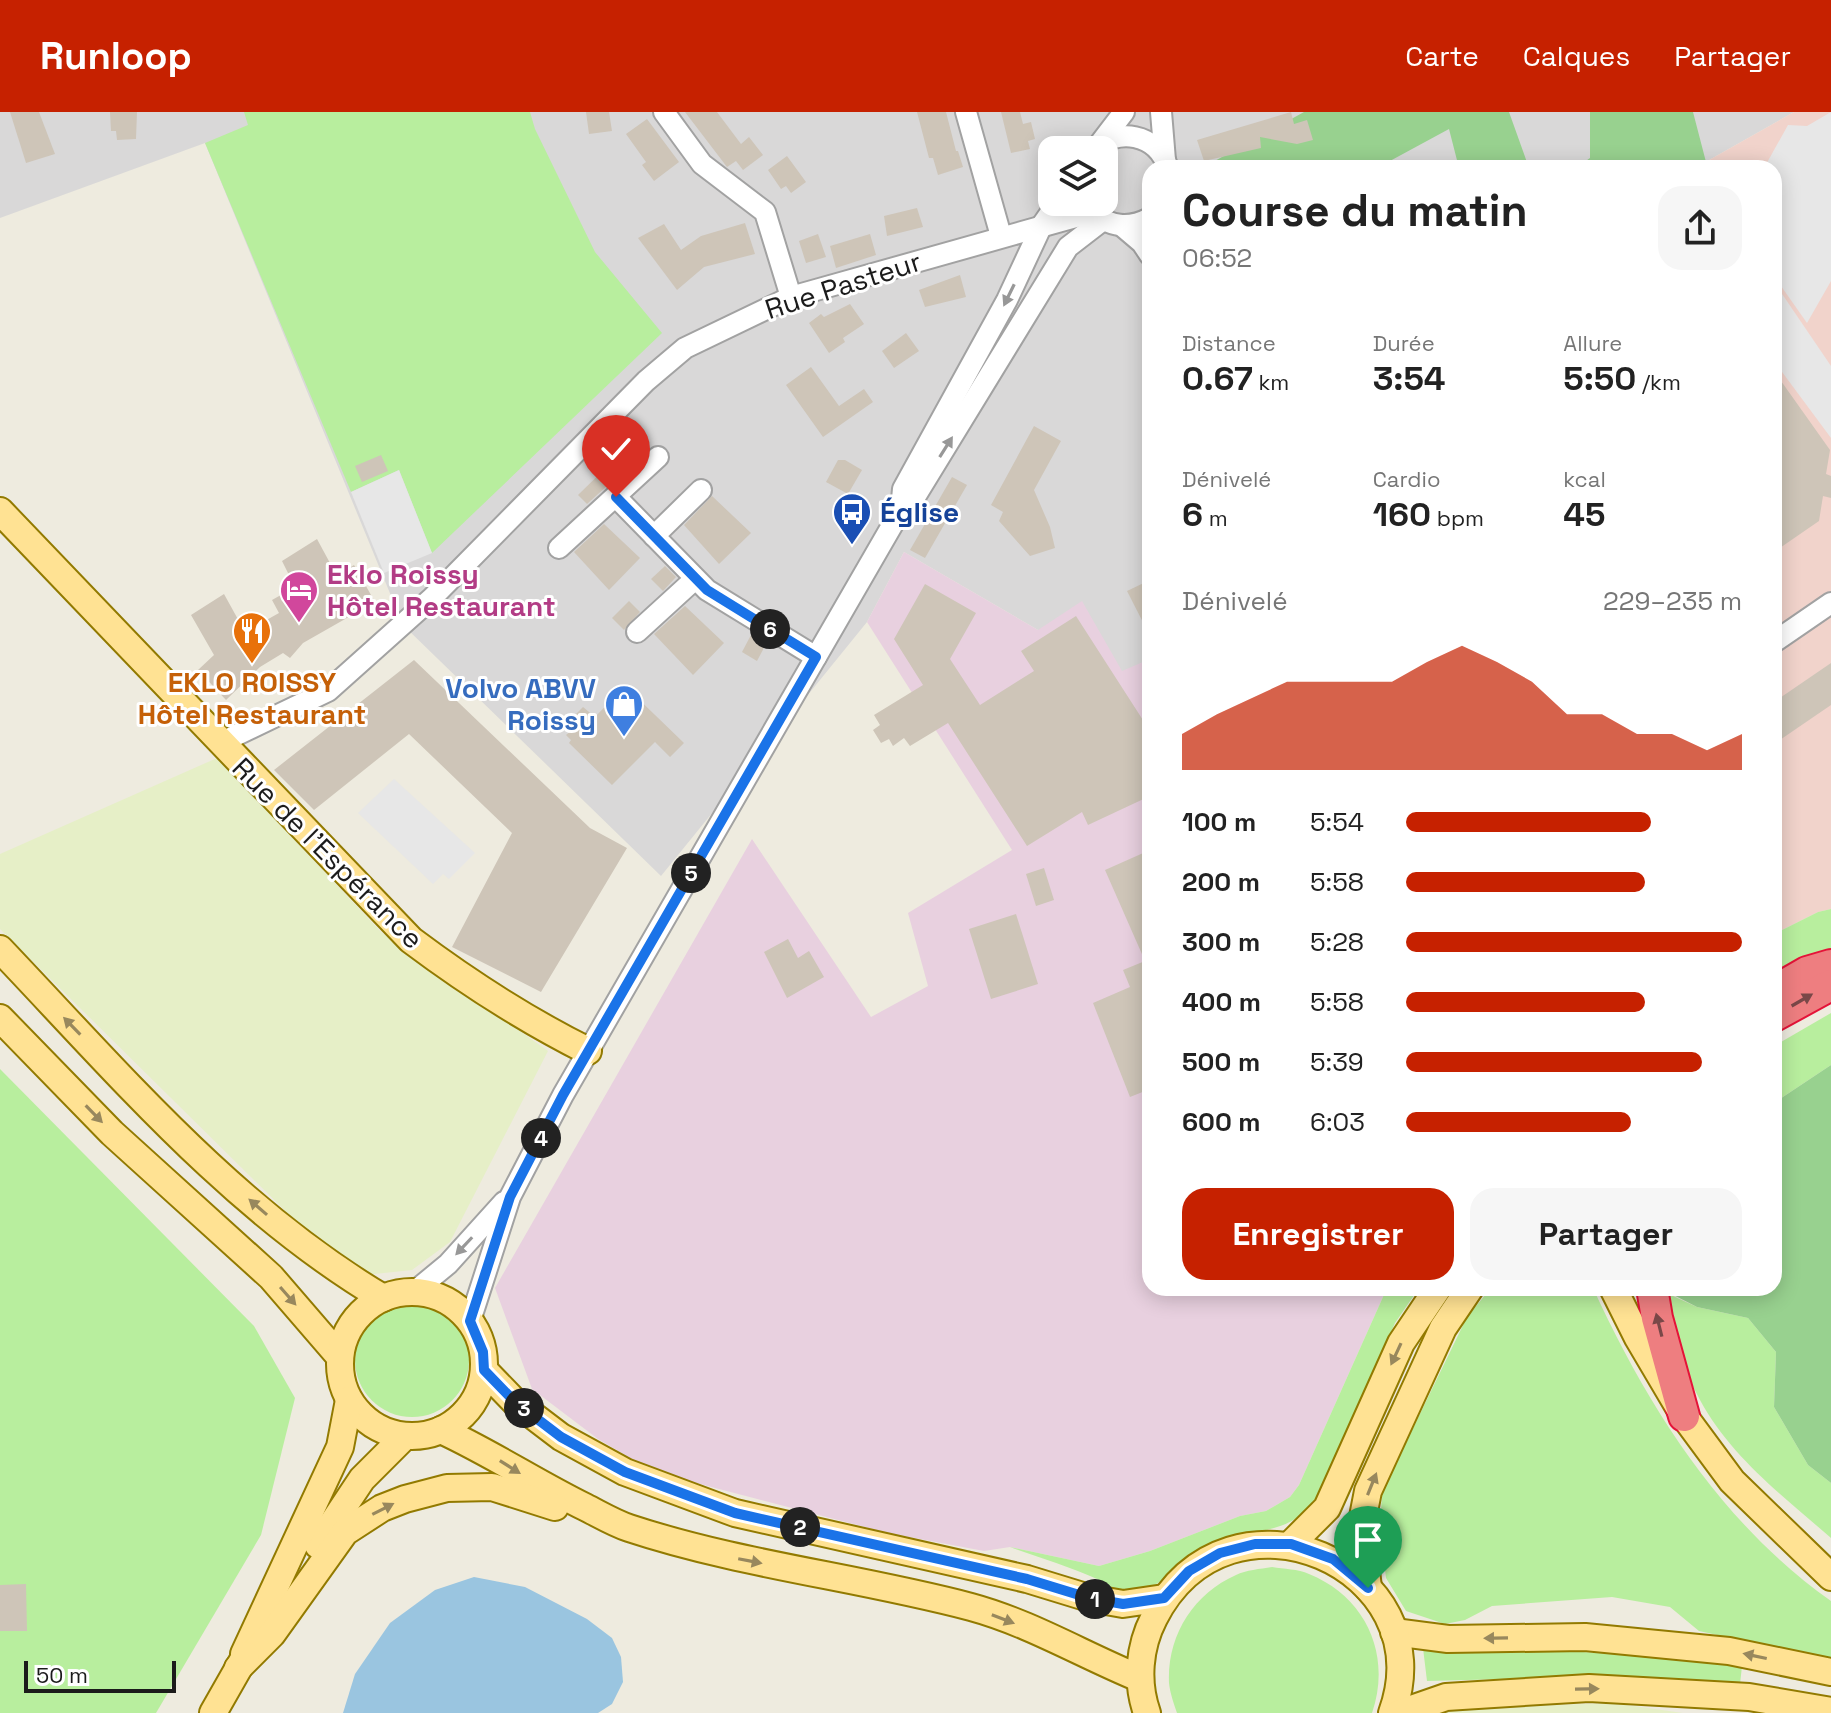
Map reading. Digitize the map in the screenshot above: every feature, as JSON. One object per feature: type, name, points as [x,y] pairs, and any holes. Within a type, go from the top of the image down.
[{"type":"highway","points":[[1782,986],[1807,972],[1831,965]]},
{"type":"highway","points":[[1782,1012],[1831,985]]},
{"type":"highway","points":[[1653,1296],[1684,1416]]},
{"type":"main road","name":"Rue de l'Espérance","points":[[0,511],[411,940],[454,972],[524,1016],[588,1051]]},
{"type":"main road","points":[[0,949],[183,1142],[277,1225],[383,1298]]},
{"type":"main road","points":[[0,1018],[112,1133],[271,1277],[340,1357]]},
{"type":"main road","points":[[414,1292],[434,1295],[453,1304],[470,1321],[483,1352],[484,1370],[470,1406],[457,1420],[441,1430],[405,1436],[383,1430],[363,1418],[349,1400],[340,1372],[340,1357],[344,1338],[353,1321],[367,1307],[383,1298],[414,1292]]},
{"type":"main road","points":[[1291,1544],[1327,1508],[1401,1343],[1433,1296]]},
{"type":"main road","points":[[1368,1588],[1361,1527],[1368,1491],[1443,1328],[1465,1296]]},
{"type":"main road","points":[[1617,1296],[1684,1416],[1732,1481],[1831,1577]]},
{"type":"main road","points":[[484,1370],[515,1402],[561,1437],[625,1472],[735,1513],[1027,1579],[1089,1598],[1123,1604],[1164,1598]]},
{"type":"main road","points":[[238,1668],[340,1447],[349,1400]]},
{"type":"main road","points":[[441,1430],[478,1447],[528,1479],[625,1527]]},
{"type":"main road","points":[[213,1713],[238,1668],[362,1479],[405,1436]]},
{"type":"main road","points":[[238,1668],[272,1634],[345,1532],[382,1508],[405,1499],[447,1488],[492,1487],[546,1504],[586,1522],[625,1527],[722,1556],[863,1582],[975,1608],[1139,1678]]},
{"type":"main road","points":[[1147,1713],[1139,1678],[1147,1632],[1164,1598],[1189,1571],[1220,1553],[1255,1544],[1291,1544],[1333,1559],[1368,1588],[1383,1608],[1394,1632],[1400,1664],[1398,1697],[1392,1713]]},
{"type":"main road","points":[[1394,1632],[1448,1639],[1599,1638],[1729,1651],[1831,1672]]},
{"type":"main road","points":[[1400,1713],[1446,1697],[1589,1688],[1749,1697],[1831,1711]]},
{"type":"street","points":[[664,112],[702,164],[765,212],[791,297]]},
{"type":"street","points":[[966,112],[1001,236]]},
{"type":"street","points":[[1104,136],[1124,112]]},
{"type":"street","points":[[1161,112],[1167,160]]},
{"type":"street","points":[[1118,136],[1144,139],[1157,148],[1164,160]]},
{"type":"street","points":[[901,510],[903,489],[1007,300],[1048,216]]},
{"type":"street","name":"Rue Pasteur","points":[[220,743],[328,691],[432,598],[646,381],[685,348],[791,297],[1079,216]]},
{"type":"street","points":[[470,1321],[510,1197],[588,1051],[901,510],[915,497],[1068,247],[1098,216]]},
{"type":"street","points":[[1103,216],[1142,243]]},
{"type":"street","name":"Rue Pasteur","points":[[1106,216],[1135,225],[1142,222]]},
{"type":"street","points":[[559,548],[658,457]]},
{"type":"street","points":[[654,536],[701,490]]},
{"type":"street","points":[[616,497],[707,590],[816,657]]},
{"type":"street","points":[[637,632],[695,579]]},
{"type":"street","points":[[1782,638],[1831,603]]},
{"type":"street","points":[[414,1292],[448,1264],[510,1197]]},
{"type":"shaded area","points":[[0,112],[1794,112],[1709,160],[1142,160],[1142,663],[1123,672],[1038,630],[904,552],[867,622],[661,876],[403,625],[205,143],[0,218]]},
{"type":"shaded area","points":[[1794,112],[1831,112],[1831,909],[1782,930],[1782,160],[1709,160]]},
{"type":"shaded area","points":[[1831,112],[1831,281],[1807,323],[1782,287],[1782,160],[1768,160],[1788,125],[1807,126]]},
{"type":"shaded area","points":[[1782,294],[1831,366],[1831,438],[1782,372]]},
{"type":"shaded area","points":[[399,470],[432,553],[384,573],[351,492]]},
{"type":"shaded area","points":[[904,552],[1038,630],[1082,601],[1122,671],[1142,662],[1142,1296],[1383,1296],[1299,1485],[1290,1497],[1266,1511],[1240,1516],[1150,1551],[1099,1566],[1010,1547],[984,1551],[888,1533],[654,1472],[598,1439],[532,1389],[495,1288],[752,839],[871,1017],[928,986],[908,913],[1012,850],[867,622]]},
{"type":"shaded area","points":[[394,779],[475,853],[449,879],[443,874],[433,884],[358,813]]},
{"type":"green space","points":[[244,112],[530,112],[535,129],[595,252],[662,333],[432,553],[399,470],[351,492],[205,143],[248,125]]},
{"type":"green space","points":[[1304,112],[1509,112],[1526,160],[1457,160],[1449,129],[1392,160],[1217,160]]},
{"type":"green space","points":[[1590,112],[1693,112],[1705,160],[1587,160],[1590,158]]},
{"type":"green space","points":[[217,758],[382,933],[548,1051],[450,1242],[412,1270],[365,1275],[335,1260],[0,929],[0,854]]},
{"type":"green space","points":[[1831,909],[1831,952],[1782,972],[1782,930]]},
{"type":"green space","points":[[1831,1013],[1831,1065],[1782,1098],[1782,1041]]},
{"type":"green space","points":[[1831,1065],[1831,1483],[1808,1465],[1774,1407],[1776,1352],[1748,1318],[1697,1307],[1676,1296],[1782,1296],[1782,1098]]},
{"type":"green space","points":[[0,1069],[254,1326],[295,1398],[261,1535],[156,1713],[0,1713]]},
{"type":"green space","points":[[1383,1296],[1414,1296],[1395,1323],[1321,1491],[1309,1508],[1296,1518],[1282,1525],[1222,1541],[1205,1549],[1163,1580],[1137,1590],[1113,1589],[1086,1574],[1010,1547],[1099,1566],[1150,1551],[1240,1516],[1266,1511],[1290,1497],[1299,1485]]},
{"type":"green space","points":[[1484,1296],[1597,1296],[1638,1377],[1692,1461],[1722,1500],[1756,1536],[1831,1601],[1831,1660],[1699,1631],[1670,1607],[1612,1597],[1492,1606],[1465,1620],[1445,1624],[1406,1611],[1386,1578],[1379,1550],[1382,1492],[1467,1317]]},
{"type":"green space","points":[[1662,1296],[1673,1296],[1697,1307],[1748,1318],[1776,1352],[1774,1407],[1808,1465],[1831,1483],[1831,1538],[1759,1475],[1727,1439],[1700,1400],[1677,1346]]},
{"type":"green space","points":[[412,1303],[434,1307],[452,1320],[465,1338],[469,1360],[465,1382],[452,1400],[434,1413],[412,1417],[390,1413],[372,1400],[359,1382],[355,1360],[359,1338],[372,1320],[390,1307]]},
{"type":"green space","points":[[1272,1567],[1305,1572],[1329,1584],[1346,1597],[1359,1613],[1369,1630],[1379,1670],[1372,1713],[1177,1713],[1170,1687],[1170,1666],[1178,1633],[1186,1618],[1207,1593],[1221,1583],[1244,1572]]},
{"type":"green space","points":[[1423,1648],[1583,1652],[1742,1666],[1740,1684],[1579,1677],[1427,1681]]},
{"type":"green space","points":[[1613,1703],[1683,1713],[1443,1713],[1452,1708]]},
{"type":"water","points":[[474,1577],[525,1587],[587,1619],[612,1638],[621,1657],[623,1682],[612,1704],[598,1713],[343,1713],[355,1674],[390,1623],[435,1590]]},
{"type":"building","points":[[10,112],[39,112],[55,154],[26,163]]},
{"type":"building","points":[[110,112],[137,112],[136,139],[117,140],[116,131],[111,131]]},
{"type":"building","points":[[586,112],[609,112],[612,131],[589,134]]},
{"type":"building","points":[[685,112],[717,112],[741,144],[749,137],[763,155],[743,170],[736,161],[727,167]]},
{"type":"building","points":[[917,112],[946,112],[963,167],[938,175],[933,158],[929,158]]},
{"type":"building","points":[[1001,112],[1020,112],[1023,124],[1031,122],[1035,139],[1028,141],[1030,149],[1011,153]]},
{"type":"building","points":[[1291,112],[1294,124],[1307,120],[1313,140],[1297,144],[1260,137],[1261,148],[1204,160],[1197,140]]},
{"type":"building","points":[[647,119],[679,162],[654,181],[642,165],[646,162],[626,134]]},
{"type":"building","points":[[787,156],[806,182],[791,193],[786,186],[781,189],[768,170]]},
{"type":"building","points":[[917,208],[923,227],[887,236],[884,216]]},
{"type":"building","points":[[745,223],[755,254],[704,267],[677,290],[638,238],[664,224],[681,250],[701,236]]},
{"type":"building","points":[[818,234],[826,257],[806,263],[799,241]]},
{"type":"building","points":[[870,234],[876,255],[836,268],[830,246]]},
{"type":"building","points":[[960,275],[966,297],[925,307],[919,290]]},
{"type":"building","points":[[850,304],[864,324],[843,338],[845,342],[829,353],[809,323],[821,314],[824,317]]},
{"type":"building","points":[[906,333],[919,351],[894,368],[882,351]]},
{"type":"building","points":[[811,367],[839,406],[864,389],[873,402],[823,437],[786,385]]},
{"type":"building","points":[[1782,382],[1830,450],[1826,474],[1831,476],[1831,498],[1823,496],[1819,521],[1782,546]]},
{"type":"building","points":[[1034,426],[1061,441],[1034,490],[1050,527],[1055,548],[1030,556],[999,521],[1003,512],[991,505]]},
{"type":"building","points":[[381,455],[388,471],[362,482],[355,466]]},
{"type":"building","points":[[619,455],[629,466],[587,504],[578,495]]},
{"type":"building","points":[[838,460],[845,460],[862,470],[848,494],[826,482]]},
{"type":"building","points":[[952,477],[967,485],[925,558],[910,550]]},
{"type":"building","points":[[712,496],[751,533],[719,564],[684,525]]},
{"type":"building","points":[[604,524],[640,558],[609,590],[574,552]]},
{"type":"building","name":"Eklo Roissy Hôtel Restaurant","points":[[317,539],[337,576],[354,565],[375,602],[303,643],[290,658],[283,653],[260,667],[226,700],[198,670],[214,655],[191,615],[224,594],[245,632],[279,613],[272,600],[295,587],[282,561]]},
{"type":"building","points":[[665,566],[676,577],[663,591],[651,579]]},
{"type":"building","points":[[925,584],[976,613],[950,659],[980,705],[1034,671],[1021,651],[1076,616],[1142,719],[1142,800],[1088,825],[1082,812],[1027,846],[948,723],[910,746],[904,738],[893,746],[889,739],[881,743],[873,730],[880,725],[874,715],[923,685],[894,639]]},
{"type":"building","points":[[1142,584],[1142,620],[1127,591]]},
{"type":"building","points":[[629,601],[640,612],[624,630],[612,618]]},
{"type":"building","points":[[685,606],[724,643],[693,675],[654,634]]},
{"type":"building","points":[[752,633],[767,642],[757,661],[742,652]]},
{"type":"building","points":[[414,660],[590,828],[627,848],[541,992],[452,947],[512,833],[409,734],[314,810],[274,770]]},
{"type":"building","points":[[1831,663],[1831,705],[1782,739],[1782,697]]},
{"type":"building","name":"Volvo ABVV Roissy","points":[[625,686],[684,743],[670,757],[655,742],[612,785],[569,743],[571,740],[566,735],[572,730],[566,724],[583,707],[595,717]]},
{"type":"building","points":[[1142,854],[1142,954],[1105,870]]},
{"type":"building","points":[[1044,868],[1054,900],[1036,906],[1026,874]]},
{"type":"building","points":[[1016,914],[1038,984],[991,999],[969,929]]},
{"type":"building","points":[[788,939],[798,958],[809,951],[824,977],[787,998],[764,952]]},
{"type":"building","points":[[1142,962],[1142,1092],[1130,1097],[1093,1003],[1130,987],[1123,970]]},
{"type":"building","points":[[26,1584],[27,1631],[0,1631],[0,1585]]},
{"type":"place","name":"Église","points":[[852,546]]},
{"type":"place","name":"Eklo Roissy Hôtel Restaurant","points":[[299,624]]},
{"type":"place","name":"EKLO ROISSY Hôtel Restaurant","points":[[252,665]]},
{"type":"place","name":"Volvo ABVV Roissy","points":[[624,738]]},
{"type":"route","points":[[616,497],[707,590],[816,657],[563,1095],[510,1197],[470,1321],[483,1352],[484,1370],[515,1402],[561,1437],[625,1472],[735,1513],[1027,1579],[1089,1598],[1123,1604],[1164,1598],[1189,1571],[1220,1553],[1255,1544],[1291,1544],[1333,1559],[1368,1588]]}]
